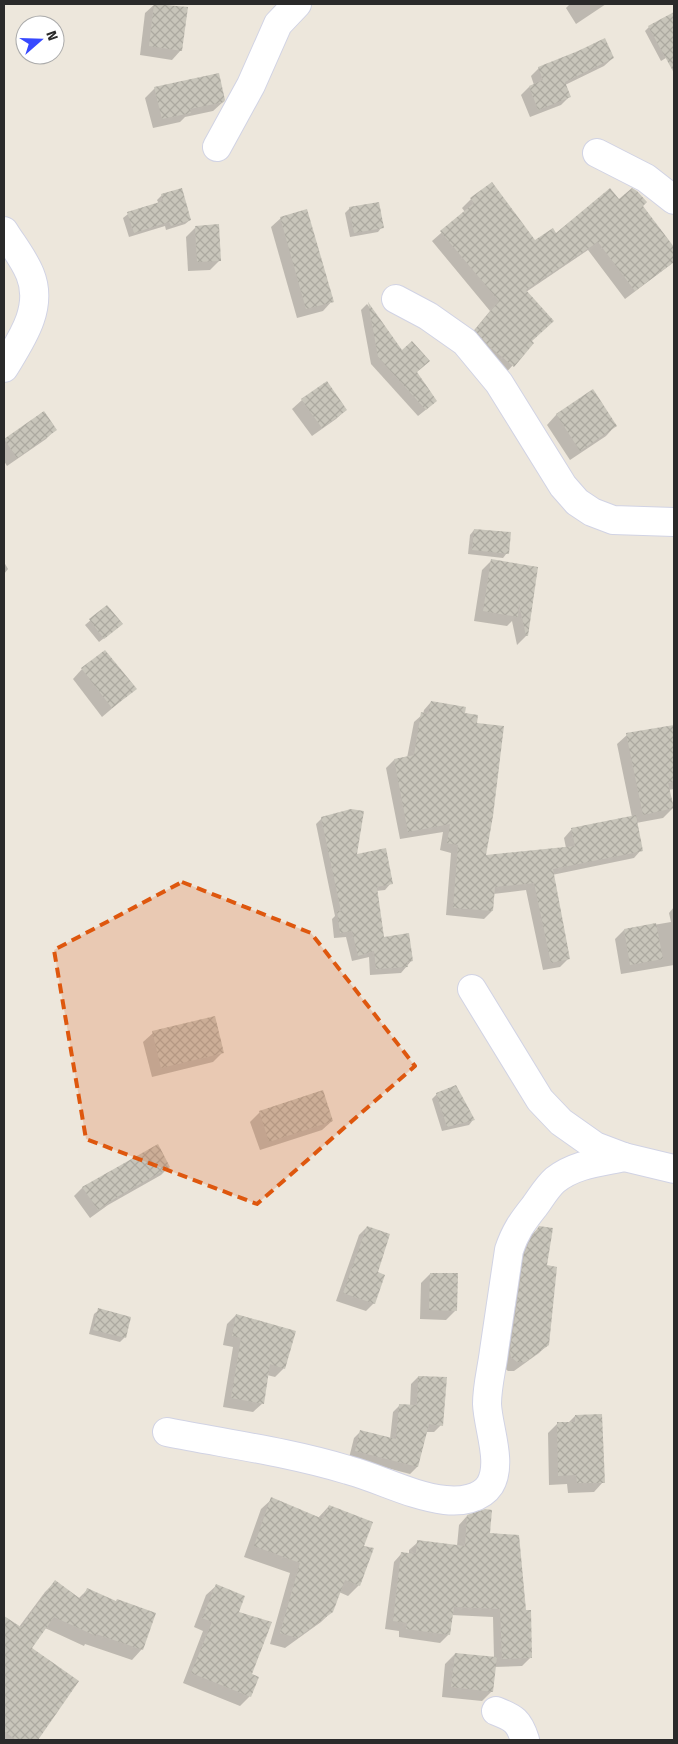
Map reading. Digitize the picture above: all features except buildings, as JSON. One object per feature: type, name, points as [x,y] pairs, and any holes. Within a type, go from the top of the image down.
[{"type":"street","points":[[217,147],[251,85],[278,24],[297,4]]},
{"type":"street","points":[[597,153],[646,178],[674,200]]},
{"type":"street","points":[[4,231],[30,274],[34,309],[26,330],[4,368]]},
{"type":"street","points":[[396,299],[434,320],[465,342],[499,383],[563,486],[577,502],[592,512],[613,520],[674,522]]},
{"type":"street","points":[[472,989],[540,1100],[561,1122],[595,1146],[624,1158],[674,1169]]},
{"type":"street","points":[[167,1432],[293,1456],[348,1470],[427,1498],[465,1499],[484,1492],[494,1477],[494,1442],[487,1402],[513,1238],[518,1228],[554,1181],[570,1171],[587,1165],[624,1158]]},
{"type":"street","points":[[496,1711],[516,1720],[522,1729],[525,1740]]},
{"type":"highlighted area","points":[[182,882],[311,933],[415,1066],[257,1204],[86,1139],[54,950]]}]
